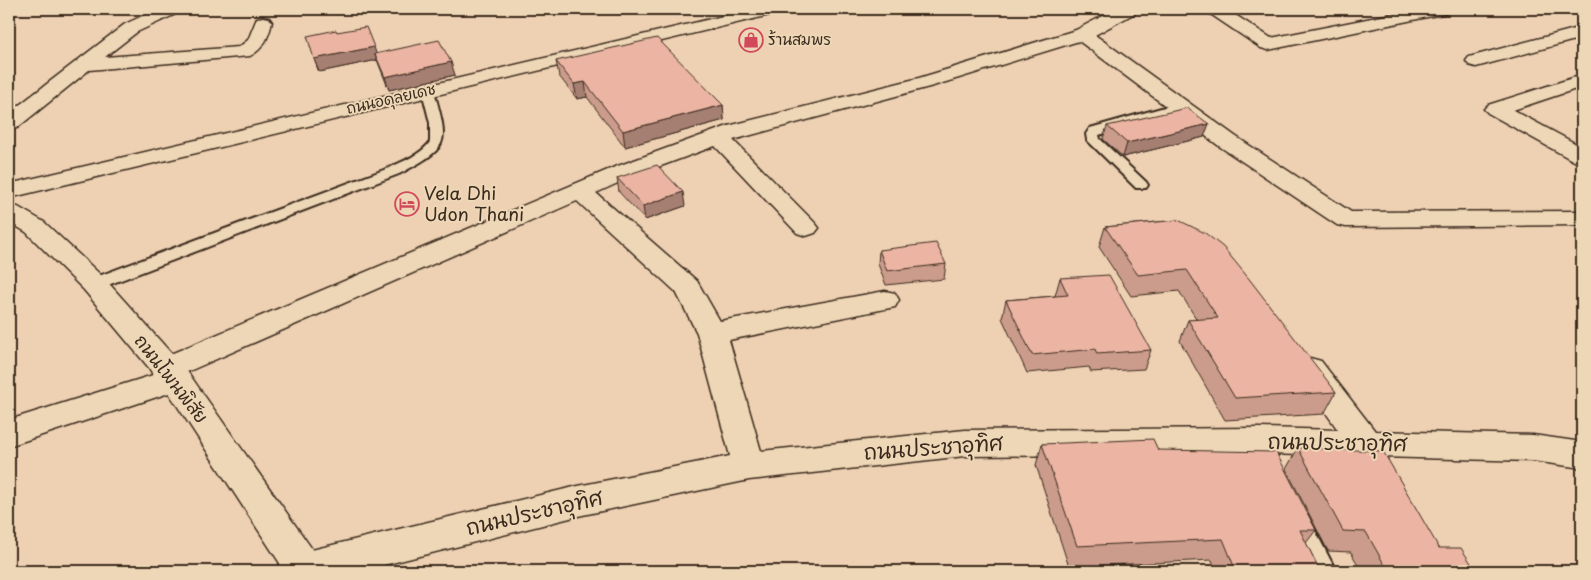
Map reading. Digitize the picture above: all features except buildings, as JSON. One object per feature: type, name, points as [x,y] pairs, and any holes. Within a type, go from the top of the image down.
[{"type":"street","points":[[9,123],[131,28],[172,9]]},
{"type":"street","name":"ถนนอดุลยเดช","points":[[9,191],[428,91],[692,21],[774,9]]},
{"type":"street","points":[[9,433],[171,374],[623,172],[736,131],[926,82],[1082,34],[1129,9]]},
{"type":"street","points":[[1215,9],[1268,44],[1442,9]]},
{"type":"street","points":[[84,65],[243,52],[250,50],[257,41],[263,22]]},
{"type":"street","points":[[1476,61],[1582,32]]},
{"type":"street","points":[[1082,34],[1227,141],[1346,220],[1582,218]]},
{"type":"street","points":[[1582,81],[1495,109],[1582,156]]},
{"type":"street","points":[[718,137],[806,228]]},
{"type":"street","points":[[580,191],[687,287],[712,333],[749,466]]},
{"type":"street","name":"ถนนโพนพิสัย","points":[[9,212],[35,226],[94,284],[171,374],[302,570]]},
{"type":"street","points":[[712,333],[885,300]]},
{"type":"street","points":[[1296,350],[1366,443]]},
{"type":"street","name":"ถนนประชาอุทิศ","points":[[302,570],[578,501],[749,466],[965,443],[1264,449],[1366,443],[1533,448],[1582,455]]},
{"type":"lane","points":[[94,284],[369,181],[426,155],[435,145],[439,135],[428,91]]},
{"type":"lane","points":[[1141,184],[1094,140],[1092,134],[1095,130],[1179,107]]},
{"type":"lane","points":[[1290,502],[1325,571]]},
{"type":"place","name":"ร้านสมพร","points":[[751,40]]},
{"type":"place","name":"Vela Dhi Udon Thani","points":[[407,204]]}]
